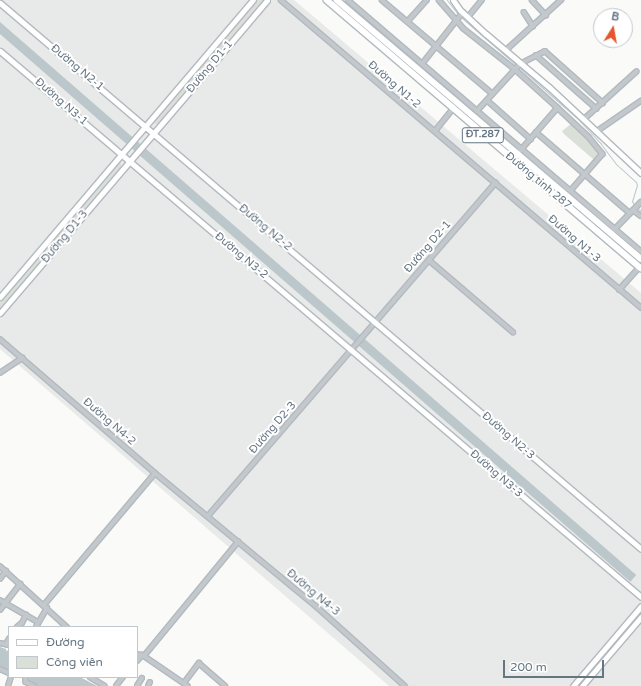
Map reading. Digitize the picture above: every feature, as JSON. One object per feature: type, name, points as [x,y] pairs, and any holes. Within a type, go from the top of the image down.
[{"type":"main road","name":"Đường tỉnh 287","points":[[327,0],[640,267]]},
{"type":"main road","name":"Đường tỉnh 287","points":[[337,0],[518,154],[613,231],[641,259]]},
{"type":"main road","points":[[467,121],[472,115]]},
{"type":"street","name":"Đường D1-1","points":[[121,155],[253,0]]},
{"type":"street","name":"Đường D1-1","points":[[129,162],[267,0]]},
{"type":"street","name":"Đường N1-2","points":[[281,0],[495,183]]},
{"type":"street","points":[[348,0],[571,191],[613,231],[641,250]]},
{"type":"street","points":[[382,0],[493,94]]},
{"type":"street","points":[[408,21],[426,0]]},
{"type":"street","points":[[439,0],[456,21],[516,70],[589,137],[603,154],[571,191]]},
{"type":"street","points":[[453,0],[468,17],[520,64],[549,87],[641,173]]},
{"type":"street","points":[[468,17],[482,0]]},
{"type":"street","points":[[532,0],[546,15]]},
{"type":"street","points":[[505,51],[562,0]]},
{"type":"street","name":"Đường N2-1","points":[[0,3],[154,133]]},
{"type":"street","points":[[422,64],[463,12]]},
{"type":"street","points":[[524,12],[533,26]]},
{"type":"street","name":"Đường N3-1","points":[[0,51],[129,162]]},
{"type":"street","points":[[477,111],[520,64],[545,51],[603,102]]},
{"type":"street","points":[[536,55],[596,109]]},
{"type":"street","points":[[584,120],[636,72]]},
{"type":"street","points":[[487,100],[531,139]]},
{"type":"street","points":[[596,132],[641,101]]},
{"type":"street","points":[[518,154],[558,108]]},
{"type":"street","points":[[435,131],[453,109]]},
{"type":"street","points":[[536,132],[632,212],[641,216]]},
{"type":"street","name":"Đường N2-2","points":[[154,133],[375,323]]},
{"type":"street","name":"Đường D1-3","points":[[0,297],[121,155]]},
{"type":"street","name":"Đường D1-3","points":[[0,313],[129,162]]},
{"type":"street","name":"Đường N3-2","points":[[129,162],[352,350]]},
{"type":"street","name":"Đường D2-1","points":[[352,350],[495,183]]},
{"type":"street","name":"Đường N1-3","points":[[495,183],[641,308]]},
{"type":"street","points":[[613,231],[641,202]]},
{"type":"street","points":[[429,260],[513,332]]},
{"type":"street","points":[[620,290],[640,267]]},
{"type":"street","name":"Đường N2-3","points":[[375,323],[641,549]]},
{"type":"street","name":"Đường N4-2","points":[[0,339],[155,473],[208,516]]},
{"type":"street","name":"Đường D2-3","points":[[208,516],[352,350]]},
{"type":"street","name":"Đường N3-3","points":[[352,350],[641,597]]},
{"type":"street","points":[[0,373],[22,358]]},
{"type":"street","points":[[36,626],[45,607],[155,473]]},
{"type":"street","name":"Đường N4-3","points":[[208,516],[316,607],[405,686]]},
{"type":"street","points":[[138,660],[238,542]]},
{"type":"street","points":[[0,566],[65,626]]},
{"type":"street","points":[[0,579],[6,572]]},
{"type":"street","points":[[0,610],[20,584]]},
{"type":"street","points":[[0,600],[38,622]]},
{"type":"street","points":[[573,686],[641,606]]},
{"type":"street","points":[[19,626],[22,624],[26,615]]},
{"type":"street","points":[[582,686],[641,617]]},
{"type":"street","points":[[0,643],[7,644]]},
{"type":"street","points":[[138,654],[143,656],[188,686]]},
{"type":"street","points":[[184,683],[199,663],[225,686]]},
{"type":"street","points":[[26,678],[26,682],[34,686]]},
{"type":"street","points":[[92,678],[101,684]]},
{"type":"street","points":[[116,686],[122,678]]},
{"type":"street","points":[[137,686],[142,678]]},
{"type":"shaded area","points":[[0,0],[294,0],[641,293],[641,686],[389,686],[0,349]]},
{"type":"shaded area","points":[[0,22],[636,575],[630,582],[0,34]]},
{"type":"shaded area","points":[[0,647],[6,649],[6,651],[8,650],[8,672],[0,668]]},
{"type":"shaded area","points":[[27,678],[82,678],[97,686],[37,686],[27,682]]},
{"type":"green space","points":[[256,0],[264,0],[158,124],[155,124],[154,120]]},
{"type":"green space","points":[[571,124],[574,125],[601,154],[597,159],[593,159],[564,134],[562,131]]},
{"type":"green space","points":[[117,163],[121,163],[121,167],[0,310],[0,301]]},
{"type":"waterway","points":[[447,0],[458,14]]},
{"type":"waterway","points":[[461,17],[516,65]]},
{"type":"waterway","points":[[520,68],[578,119],[601,144],[616,164],[636,182],[637,185],[632,201],[634,205]]},
{"type":"waterway","points":[[638,208],[641,211]]}]
